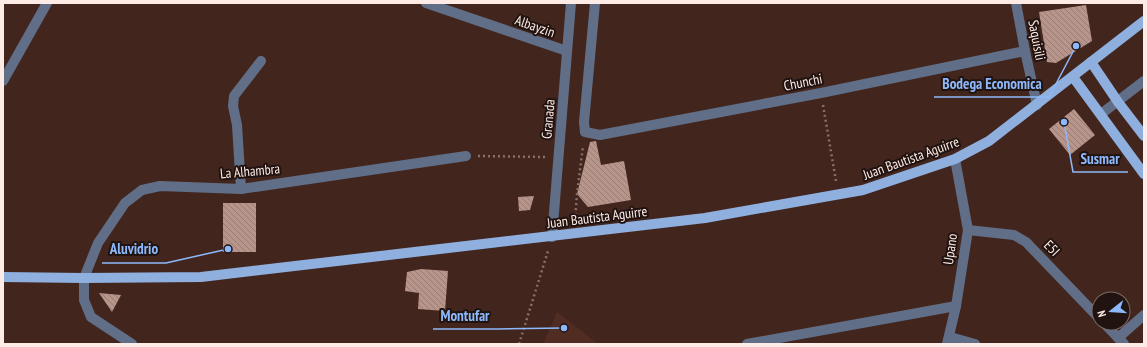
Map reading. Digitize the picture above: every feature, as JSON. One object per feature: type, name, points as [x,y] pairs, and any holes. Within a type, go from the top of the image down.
[{"type":"main road","name":"Juan Bautista Aguirre","points":[[3,277],[201,278],[705,218],[863,190],[955,159],[989,141],[1144,22]]},
{"type":"main road","points":[[1091,62],[1118,102],[1144,136]]},
{"type":"main road","points":[[1073,77],[1144,174]]},
{"type":"street","points":[[3,81],[47,3]]},
{"type":"street","name":"Albayzin","points":[[426,3],[567,51]]},
{"type":"street","name":"Granada","points":[[552,237],[571,3]]},
{"type":"street","points":[[586,132],[584,122],[595,3]]},
{"type":"street","name":"Saquisili","points":[[1016,3],[1037,105]]},
{"type":"street","name":"Chunchi","points":[[586,132],[600,135],[821,93],[1025,51]]},
{"type":"street","points":[[242,189],[237,125],[233,106],[234,96],[261,61]]},
{"type":"street","points":[[1101,114],[1144,81]]},
{"type":"street","name":"La Alhambra","points":[[84,278],[98,244],[124,203],[142,190],[160,186],[242,189],[466,156]]},
{"type":"street","name":"Upano","points":[[949,340],[968,230],[955,159]]},
{"type":"street","name":"E5I","points":[[968,230],[1014,235],[1026,242],[1091,310]]},
{"type":"street","points":[[84,278],[84,300],[91,317],[132,344]]},
{"type":"street","points":[[747,344],[956,306]]},
{"type":"street","points":[[1112,331],[1121,341],[1144,315]]},
{"type":"street","points":[[949,340],[975,344]]},
{"type":"path","points":[[821,93],[838,195]]},
{"type":"path","points":[[574,234],[576,194],[586,132]]},
{"type":"path","points":[[466,156],[559,157]]},
{"type":"path","points":[[519,344],[552,237]]},
{"type":"shaded area","points":[[557,312],[598,344],[543,344]]},
{"type":"building","points":[[1086,5],[1092,41],[1056,63],[1047,62],[1039,12]]},
{"type":"building","points":[[1074,109],[1095,135],[1070,155],[1049,129]]},
{"type":"building","points":[[596,141],[601,165],[624,161],[631,200],[588,207],[577,194],[590,142]]},
{"type":"building","points":[[534,196],[530,210],[519,211],[518,197]]},
{"type":"building","points":[[223,203],[256,203],[256,252],[223,252]]},
{"type":"building","points":[[421,269],[448,271],[445,311],[418,309],[419,293],[405,291],[407,272]]},
{"type":"building","points":[[99,293],[121,295],[112,312]]},
{"type":"place","name":"Bodega Economica","points":[[1076,46]]},
{"type":"place","name":"Susmar","points":[[1064,122]]},
{"type":"place","name":"Aluvidrio","points":[[228,249]]},
{"type":"place","name":"Montufar","points":[[564,328]]}]
